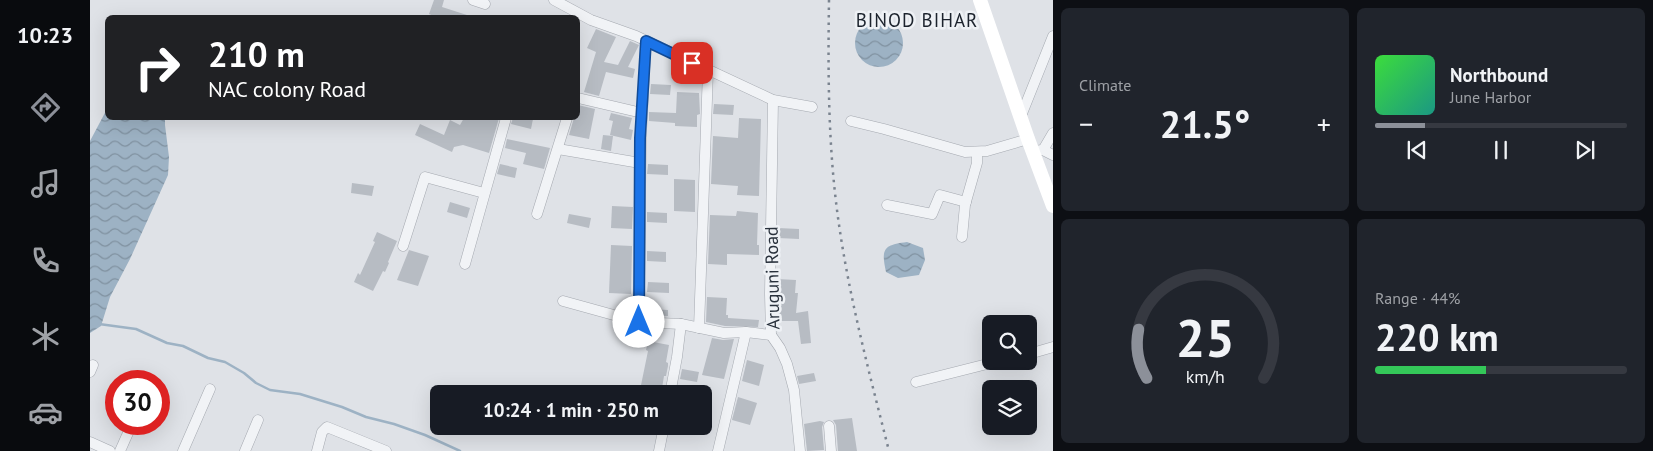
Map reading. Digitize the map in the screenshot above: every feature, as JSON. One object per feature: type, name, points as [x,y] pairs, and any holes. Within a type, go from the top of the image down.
[{"type":"street","points":[[473,0],[484,4]]},
{"type":"street","points":[[554,0],[592,20],[646,41],[773,100],[812,107]]},
{"type":"street","points":[[980,0],[1021,116],[1039,149],[1053,206]]},
{"type":"street","points":[[1021,116],[1053,36]]},
{"type":"street","points":[[639,322],[640,163],[646,41]]},
{"type":"street","points":[[699,328],[708,70]]},
{"type":"street","points":[[580,98],[642,113]]},
{"type":"street","name":"Aruguni Road","points":[[773,100],[771,335],[780,348],[794,390],[800,451]]},
{"type":"street","points":[[465,264],[505,120]]},
{"type":"street","points":[[537,214],[566,120]]},
{"type":"street","points":[[851,122],[884,129],[965,152],[1039,149],[1053,133]]},
{"type":"street","points":[[558,149],[640,163]]},
{"type":"street","points":[[962,237],[966,202],[977,152]]},
{"type":"street","points":[[403,246],[425,177],[484,193]]},
{"type":"street","points":[[887,206],[932,214],[940,195],[966,202]]},
{"type":"street","points":[[563,301],[639,322],[681,324],[724,333],[746,332],[771,335]]},
{"type":"street","points":[[671,385],[681,324]]},
{"type":"street","points":[[718,451],[746,332]]},
{"type":"street","points":[[1037,352],[1053,347]]},
{"type":"street","points":[[916,382],[982,365]]},
{"type":"street","points":[[183,451],[210,389]]},
{"type":"street","points":[[245,451],[258,420]]},
{"type":"street","points":[[829,426],[831,451]]},
{"type":"street","points":[[317,451],[322,432],[327,427],[386,451]]},
{"type":"street","points":[[120,451],[127,435]]},
{"type":"street","points":[[659,451],[662,435]]},
{"type":"street","points":[[90,442],[110,451]]},
{"type":"water","points":[[879,19],[888,21],[896,26],[901,34],[903,43],[901,52],[896,60],[888,65],[879,67],[870,65],[862,60],[857,52],[855,43],[857,34],[862,26],[870,21]]},
{"type":"water","points":[[105,113],[105,120],[165,120],[169,157],[168,175],[130,259],[110,297],[101,326],[90,333],[90,141]]},
{"type":"water","points":[[907,242],[923,248],[925,260],[919,275],[898,278],[886,272],[884,253],[888,247]]},
{"type":"building","points":[[434,0],[444,0],[442,7],[467,15],[431,15],[429,14]]},
{"type":"building","points":[[596,29],[616,37],[604,62],[618,65],[630,41],[639,45],[628,67],[635,69],[633,78],[606,72],[599,96],[584,92],[596,52],[587,48]]},
{"type":"building","points":[[651,84],[671,85],[670,95],[650,94]]},
{"type":"building","points":[[677,92],[699,93],[700,114],[697,115],[697,127],[675,126],[675,123],[649,121],[649,112],[676,113]]},
{"type":"building","points":[[714,104],[734,105],[733,115],[713,114]]},
{"type":"building","points":[[580,105],[595,109],[589,139],[569,135],[573,120],[580,120]]},
{"type":"building","points":[[611,113],[632,118],[629,129],[633,130],[631,140],[610,135],[613,121],[609,120]]},
{"type":"building","points":[[739,118],[761,119],[759,196],[737,195],[738,186],[711,184],[713,136],[738,138]]},
{"type":"building","points":[[450,120],[460,125],[463,120],[498,120],[489,153],[463,145],[454,147],[452,152],[415,135],[420,124],[444,135]]},
{"type":"building","points":[[512,120],[533,120],[531,129],[511,124]]},
{"type":"building","points":[[603,135],[613,136],[611,151],[601,149]]},
{"type":"building","points":[[507,139],[550,148],[544,169],[523,164],[526,153],[505,148]]},
{"type":"building","points":[[500,164],[517,168],[515,178],[497,174]]},
{"type":"building","points":[[648,164],[668,165],[668,175],[647,174]]},
{"type":"building","points":[[674,179],[695,180],[695,212],[674,211]]},
{"type":"building","points":[[352,183],[374,186],[372,196],[351,193]]},
{"type":"building","points":[[450,202],[470,208],[467,218],[447,212]]},
{"type":"building","points":[[612,206],[633,207],[632,229],[611,228]]},
{"type":"building","points":[[737,211],[758,213],[757,245],[759,245],[759,255],[727,254],[727,265],[708,264],[710,215],[736,216]]},
{"type":"building","points":[[647,212],[667,213],[667,223],[647,222]]},
{"type":"building","points":[[569,214],[591,218],[589,228],[567,223]]},
{"type":"building","points":[[778,228],[799,229],[799,239],[778,238]]},
{"type":"building","points":[[377,232],[397,241],[385,272],[383,271],[373,291],[354,282],[358,273],[360,275],[375,242],[373,241]]},
{"type":"building","points":[[611,245],[632,246],[631,294],[609,293]]},
{"type":"building","points":[[409,250],[429,256],[418,286],[397,280]]},
{"type":"building","points":[[647,251],[666,252],[666,262],[647,261]]},
{"type":"building","points":[[777,279],[796,280],[795,293],[798,293],[796,313],[808,311],[811,343],[801,344],[798,321],[778,321]]},
{"type":"building","points":[[648,282],[669,283],[669,293],[647,292]]},
{"type":"building","points":[[707,297],[727,298],[726,315],[728,315],[728,318],[759,320],[758,327],[725,326],[706,322]]},
{"type":"building","points":[[647,309],[668,310],[668,316],[646,315]]},
{"type":"building","points":[[712,338],[734,339],[724,379],[702,375]]},
{"type":"building","points":[[648,341],[669,345],[666,362],[668,366],[662,385],[641,385],[648,351],[646,350]]},
{"type":"building","points":[[747,360],[764,365],[759,386],[742,381]]},
{"type":"building","points":[[682,369],[699,372],[697,382],[680,379]]},
{"type":"building","points":[[814,373],[816,381],[799,384],[797,376]]},
{"type":"building","points":[[738,397],[757,403],[750,425],[732,420]]},
{"type":"building","points":[[852,418],[857,451],[838,451],[836,425],[833,420]]},
{"type":"building","points":[[824,422],[822,427],[824,450],[807,451],[804,424]]},
{"type":"waterway","points":[[99,324],[136,329],[167,343],[183,346],[208,358],[225,362],[270,390],[300,394],[342,407],[366,417],[425,435],[460,451]]},
{"type":"railway","points":[[829,0],[831,151],[840,233],[852,296],[889,451]]},
{"type":"district","name":"BINOD BIHAR","points":[[917,20]]},
{"type":"route","points":[[639,322],[640,138],[646,41],[692,63]]}]
